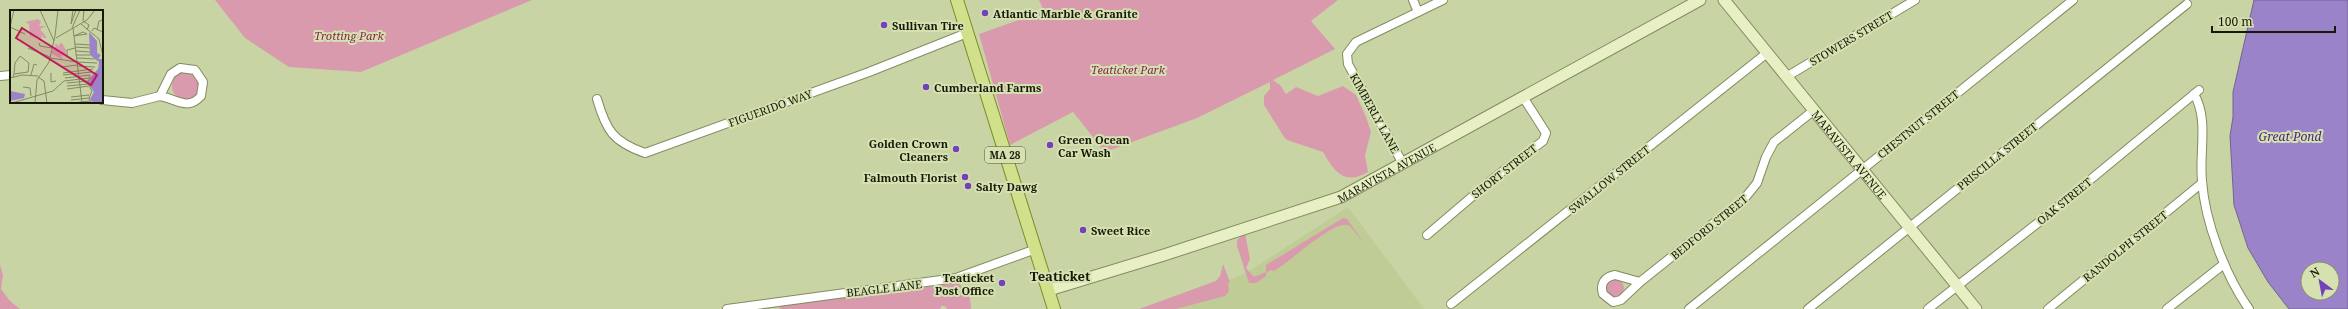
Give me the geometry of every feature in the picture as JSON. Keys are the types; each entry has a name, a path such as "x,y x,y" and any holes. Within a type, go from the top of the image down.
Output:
{"main road":[{"name":"MA 28","path":"957,0 1054,309"},
{"name":"MARAVISTA AVENUE","path":"1049,290 1164,255 1328,202 1354,191 1700,0"},
{"name":"MARAVISTA AVENUE","path":"1724,0 1976,309"}],"street":[{"path":"1413,0 1418,12"},
{"name":"KIMBERLY LANE","path":"1403,164 1358,85 1347,59 1350,49 1356,42 1443,0"},
{"name":"STOWERS STREET","path":"1786,77 1915,0"},
{"name":"CHESTNUT STREET","path":"1689,309 2073,0"},
{"name":"PRISCILLA STREET","path":"1808,309 2186,4"},
{"name":"FIGUERIDO WAY","path":"597,99 607,128 615,138 627,147 645,153 869,72 967,33"},
{"name":"SWALLOW STREET","path":"1451,304 1767,53"},
{"path":"103,100 132,103 160,96 179,103 189,104 201,96 204,82 195,70 180,68 171,74 160,96"},
{"path":"0,76 10,75"},
{"name":"OAK STREET","path":"1928,309 2039,222 2197,92 2202,113 2202,183"},
{"name":"SHORT STREET","path":"1427,235 1494,178 1543,141 1546,133 1523,97"},
{"name":"BEDFORD STREET","path":"1640,282 1619,275 1610,276 1602,285 1602,294 1608,300 1617,302 1625,297 1640,282 1744,199 1761,177 1766,157 1774,142 1813,111"},
{"path":"2202,183 2208,211 2224,264 2248,309"},
{"name":"RANDOLPH STREET","path":"2048,309 2202,183"},
{"name":"BEAGLE LANE","path":"728,309 956,278 1036,249"},
{"path":"2167,309 2224,264"}],"shaded area":[{"path":"1348,207 1424,309 1164,309 1248,272"}],"green space":[{"name":"Trotting Park","path":"215,0 532,0 361,72 289,67 245,38"},
{"name":"Teaticket Park","path":"1039,0 1338,0 1311,21 1335,49 1273,80 1280,85 1286,94 1296,87 1318,96 1343,86 1356,95 1371,132 1365,155 1368,172 1360,176 1346,177 1331,165 1323,152 1287,140 1264,105 1264,96 1270,89 1270,82 1197,118 1105,152 1073,112 1010,145 979,34 1044,11"},
{"path":"186,72 196,76 200,86 196,96 186,100 176,96 172,86 176,76"},
{"path":"1343,218 1347,219 1364,243 1349,225 1337,227 1319,237 1274,271 1271,270 1266,273 1266,276 1256,283 1249,283 1237,246 1237,240 1245,233 1250,259 1246,268 1254,277 1266,272 1266,265"},
{"path":"1223,264 1230,282 1228,283 1229,291 1225,296 1176,309 1139,309 1216,281 1220,276"},
{"path":"0,265 3,275 1,289 10,301 20,309 0,309"},
{"path":"1615,279 1621,282 1624,288 1621,294 1615,297 1609,294 1606,288 1609,282"},
{"path":"959,283 970,298 971,309 947,309 945,306 941,306 940,309 779,309 781,305"}],"water":[{"name":"Great Pond","path":"2254,0 2348,0 2348,309 2289,309 2268,282 2248,248 2234,205 2230,136 2233,117 2233,92"}],"place":[{"name":"Atlantic Marble & Granite","path":"985,13"},
{"name":"Sullivan Tire","path":"884,25"},
{"name":"Cumberland Farms","path":"926,87"},
{"name":"Green Ocean Car Wash","path":"1050,145"},
{"name":"Golden Crown Cleaners","path":"956,149"},
{"name":"Falmouth Florist","path":"965,177"},
{"name":"Salty Dawg","path":"968,186"},
{"name":"Sweet Rice","path":"1083,230"},
{"name":"Teaticket Post Office","path":"1002,283"}],"district":[{"name":"Teaticket","path":"1060,276"}]}
